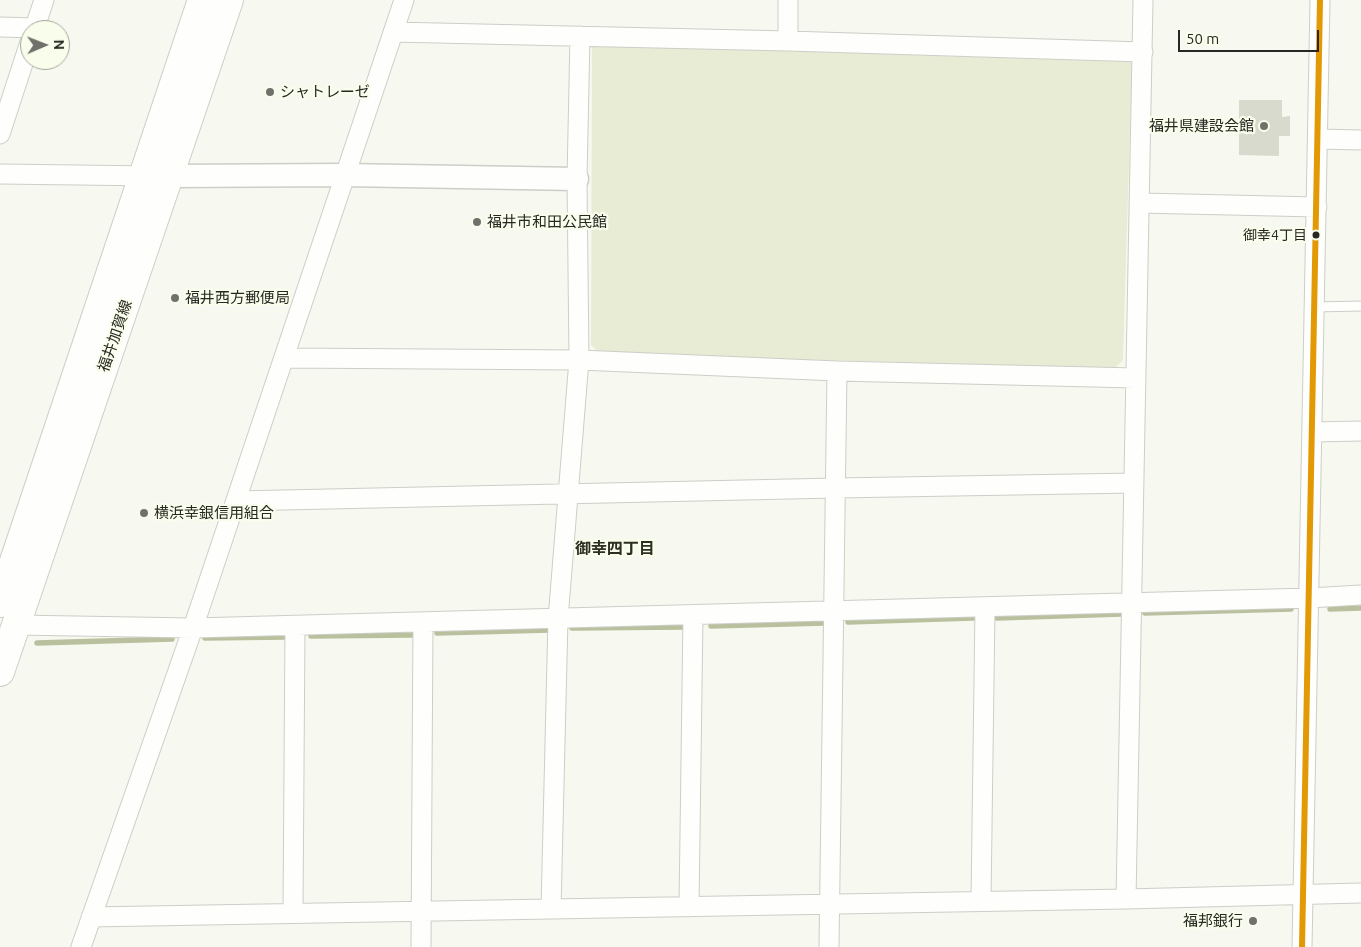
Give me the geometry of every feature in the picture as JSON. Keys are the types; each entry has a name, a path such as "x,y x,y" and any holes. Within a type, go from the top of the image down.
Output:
{"main road":[{"name":"福井加賀線","path":"0,603 202,0"},
{"name":"福井加賀線","path":"0,672 8,625 170,176 230,0"}],"street":[{"path":"37,20 44,0"},
{"path":"81,947 193,628 404,0"},
{"path":"788,0 788,41"},
{"path":"1126,900 1144,0"},
{"path":"1302,947 1320,0"},
{"path":"0,28 20,31"},
{"path":"393,32 788,41 1142,52"},
{"path":"551,909 558,619 579,360 577,179 580,36"},
{"path":"0,134 21,70"},
{"path":"1318,139 1361,140"},
{"path":"0,174 143,176 344,175 577,179"},
{"path":"1140,203 1317,207"},
{"path":"284,358 579,360 837,371 1136,378"},
{"path":"829,947 837,371"},
{"path":"1312,432 1361,431"},
{"path":"236,501 1134,483"},
{"path":"8,625 193,628 295,626 1310,598 1361,595"},
{"path":"981,901 985,607"},
{"path":"689,907 693,614"},
{"path":"421,947 423,622"},
{"path":"293,914 295,626"},
{"path":"92,917 1126,900 1361,893"}],"lane":[{"path":"1314,307 1361,306"}],"green space":[{"path":"592,45 1132,62 1123,360 1115,368 600,354 591,345"}],"building":[{"name":"福井県建設会館","path":"1239,100 1282,100 1282,117 1290,116 1290,136 1279,136 1279,156 1239,155"}],"waterway":[{"path":"1330,609 1361,608"},
{"path":"1145,613 1291,609"},
{"path":"997,618 1121,614"},
{"path":"848,622 973,618"},
{"path":"711,626 825,623"},
{"path":"572,628 686,627"},
{"path":"437,633 549,630"},
{"path":"311,636 414,635"},
{"path":"205,638 287,637"},
{"path":"37,643 172,639"}],"transit line":[{"path":"1302,947 1320,0"}],"place":[{"name":"シャトレーゼ","path":"270,92"},
{"name":"福井県建設会館","path":"1264,126"},
{"name":"福井市和田公民館","path":"477,222"},
{"name":"御幸4丁目","path":"1316,235"},
{"name":"福井西方郵便局","path":"175,298"},
{"name":"横浜幸銀信用組合","path":"144,513"},
{"name":"福邦銀行","path":"1253,921"}],"district":[{"name":"御幸四丁目","path":"615,549"}]}
